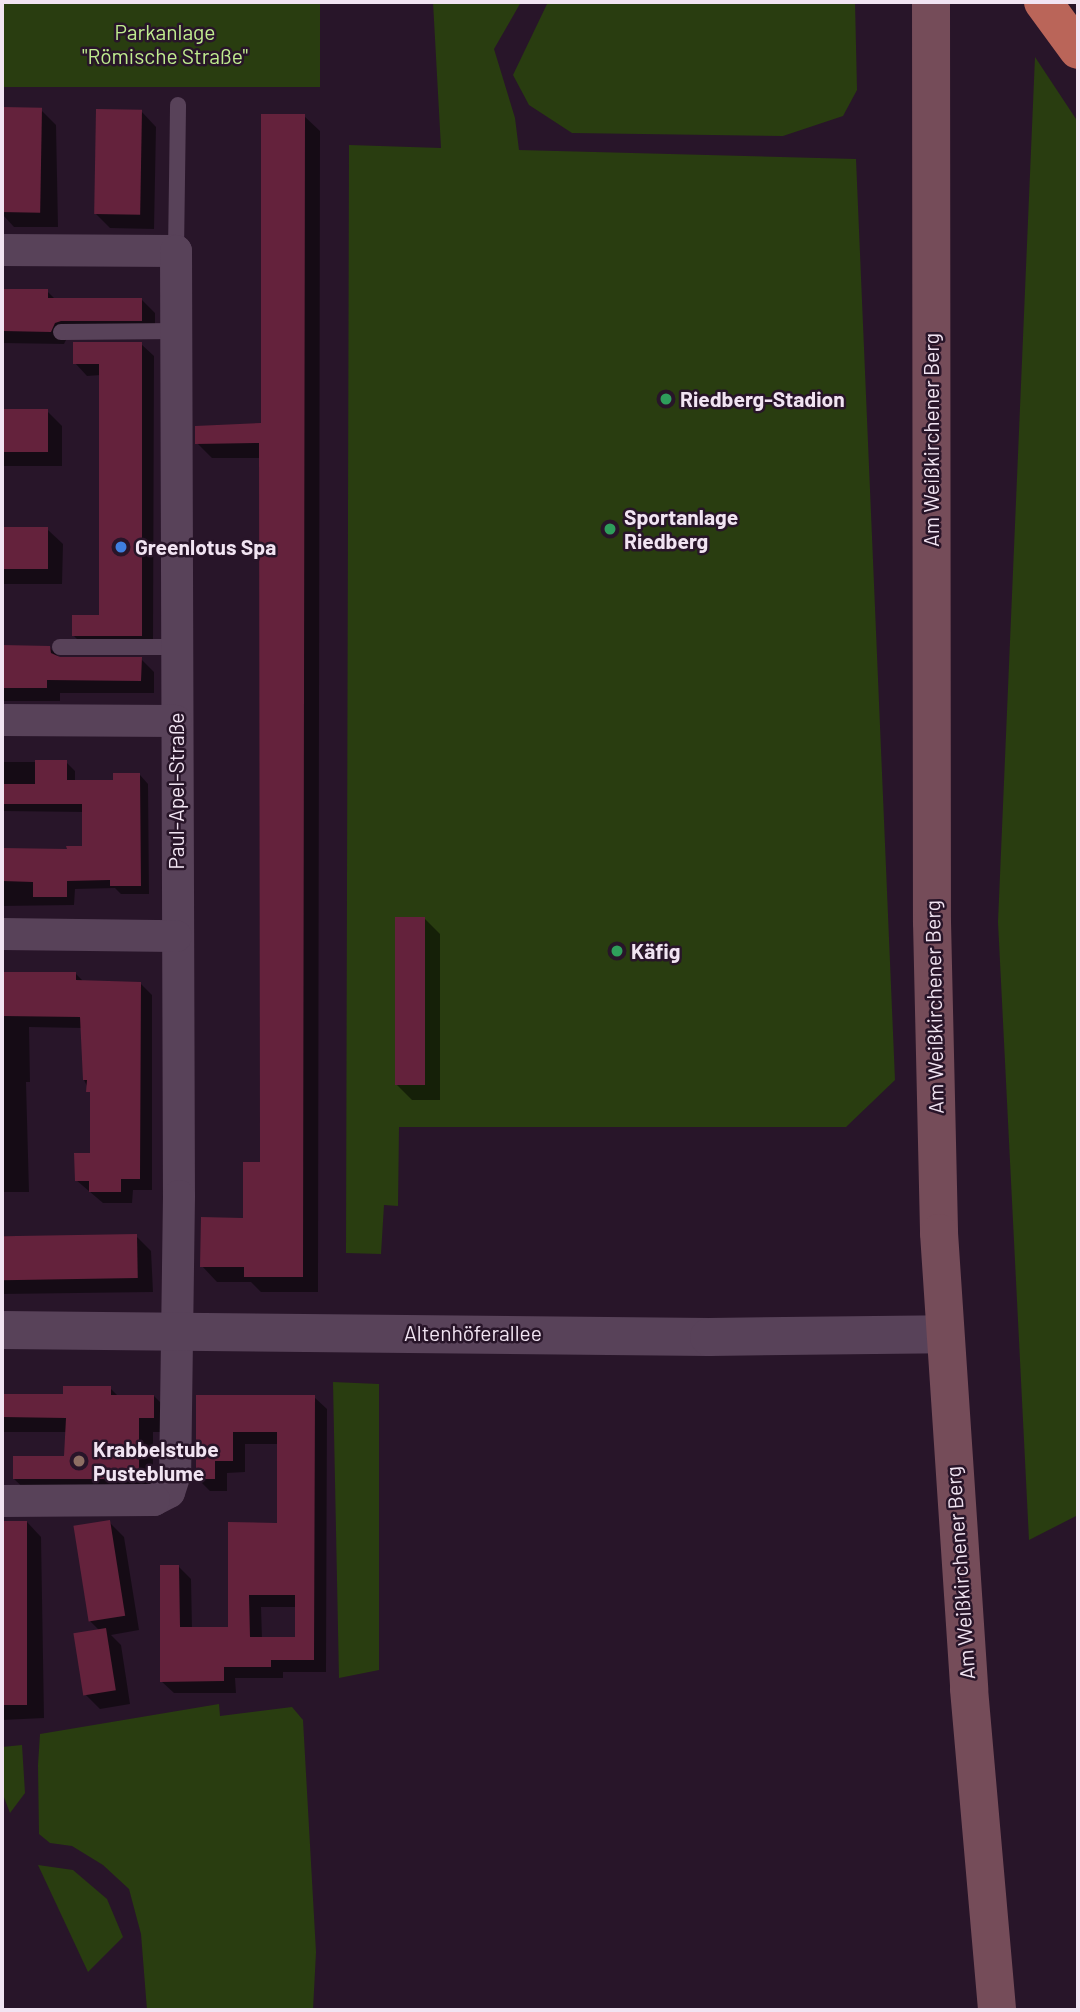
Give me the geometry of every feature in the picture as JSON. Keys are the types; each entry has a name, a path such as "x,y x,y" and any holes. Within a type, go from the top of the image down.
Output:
{"highway":[{"path":"1044,2 1078,50"}],"main road":[{"name":"Am Weißkirchener Berg","path":"930,2 932,922 943,1334 968,1689 997,2010"}],"street":[{"path":"2,250 176,251"},
{"name":"Paul-Apel-Straße","path":"2,1501 154,1500 169,1492 175,1475 179,1196 176,936 176,251"},
{"path":"2,720 176,722"},
{"path":"2,934 176,936"},
{"name":"Altenhöferallee","path":"2,1330 709,1337 943,1334"}],"lane":[{"path":"176,251 178,105"},
{"path":"61,332 178,331"},
{"path":"60,647 177,647"}],"green space":[{"name":"Parkanlage \"Römische Straße\"","path":"2,2 320,2 320,87 2,87"},
{"name":"Sportanlage Riedberg","path":"433,2 521,2 494,49 515,118 519,150 856,159 895,1080 846,1127 399,1127 398,1206 384,1205 381,1254 346,1253 349,145 441,148"},
{"path":"548,2 855,2 857,90 843,116 783,136 572,133 529,105 513,75"},
{"path":"1035,57 1078,122 1078,1515 1029,1540 998,922"},
{"path":"333,1382 379,1384 379,1670 339,1678"},
{"path":"219,1704 220,1716 292,1707 303,1720 316,1952 313,2010 147,2010 141,1934 129,1889 103,1865 72,1846 50,1843 39,1834 40,1734"},
{"path":"22,1745 25,1793 10,1813 2,1792 2,1747"},
{"path":"38,1865 73,1870 107,1899 123,1937 88,1972"}],"building":[{"path":"2,107 42,108 40,213 2,212"},
{"path":"96,109 142,110 140,215 94,214"},
{"path":"261,114 305,114 303,1277 244,1277 244,1267 200,1267 201,1217 243,1218 243,1162 260,1162 259,443 195,444 195,426 261,423"},
{"path":"2,289 48,289 48,298 142,298 142,321 61,321 55,323 51,332 2,331"},
{"path":"73,342 142,342 142,636 72,636 72,615 99,615 99,364 73,364"},
{"path":"2,409 48,409 48,452 2,452"},
{"path":"2,527 48,527 48,569 2,569"},
{"path":"2,645 50,646 51,653 60,657 142,657 141,681 47,680 47,688 2,688"},
{"path":"35,760 67,760 67,780 113,780 113,773 140,773 141,886 110,886 110,880 67,881 67,897 33,897 33,882 2,881 2,848 67,849 66,846 82,846 82,804 2,804 2,784 35,784"},
{"path":"395,917 425,917 425,1085 395,1085"},
{"path":"2,972 76,972 76,980 141,982 140,1179 121,1179 121,1192 89,1192 89,1181 75,1181 74,1153 90,1153 90,1092 86,1092 87,1080 83,1080 80,1017 2,1016"},
{"path":"137,1234 138,1278 3,1280 2,1236"},
{"path":"63,1386 111,1386 111,1395 154,1395 154,1418 139,1418 139,1479 13,1479 13,1456 64,1456 66,1418 2,1417 2,1394 63,1394"},
{"path":"196,1395 315,1395 314,1660 271,1660 271,1667 224,1667 224,1681 160,1682 160,1565 179,1565 180,1627 228,1627 228,1522 277,1523 277,1432 233,1432 233,1461 215,1461 215,1479 196,1479","holes":["249,1595 295,1595 295,1637 250,1637"]},
{"path":"110,1520 125,1616 89,1622 73,1526"},
{"path":"2,1521 27,1521 27,1705 2,1705"},
{"path":"106,1628 116,1690 83,1695 73,1633"}],"place":[{"name":"Riedberg-Stadion","path":"666,399"},
{"name":"Sportanlage Riedberg","path":"610,529"},
{"name":"Greenlotus Spa","path":"121,547"},
{"name":"Käfig","path":"617,951"},
{"name":"Krabbelstube Pusteblume","path":"79,1461"}]}
